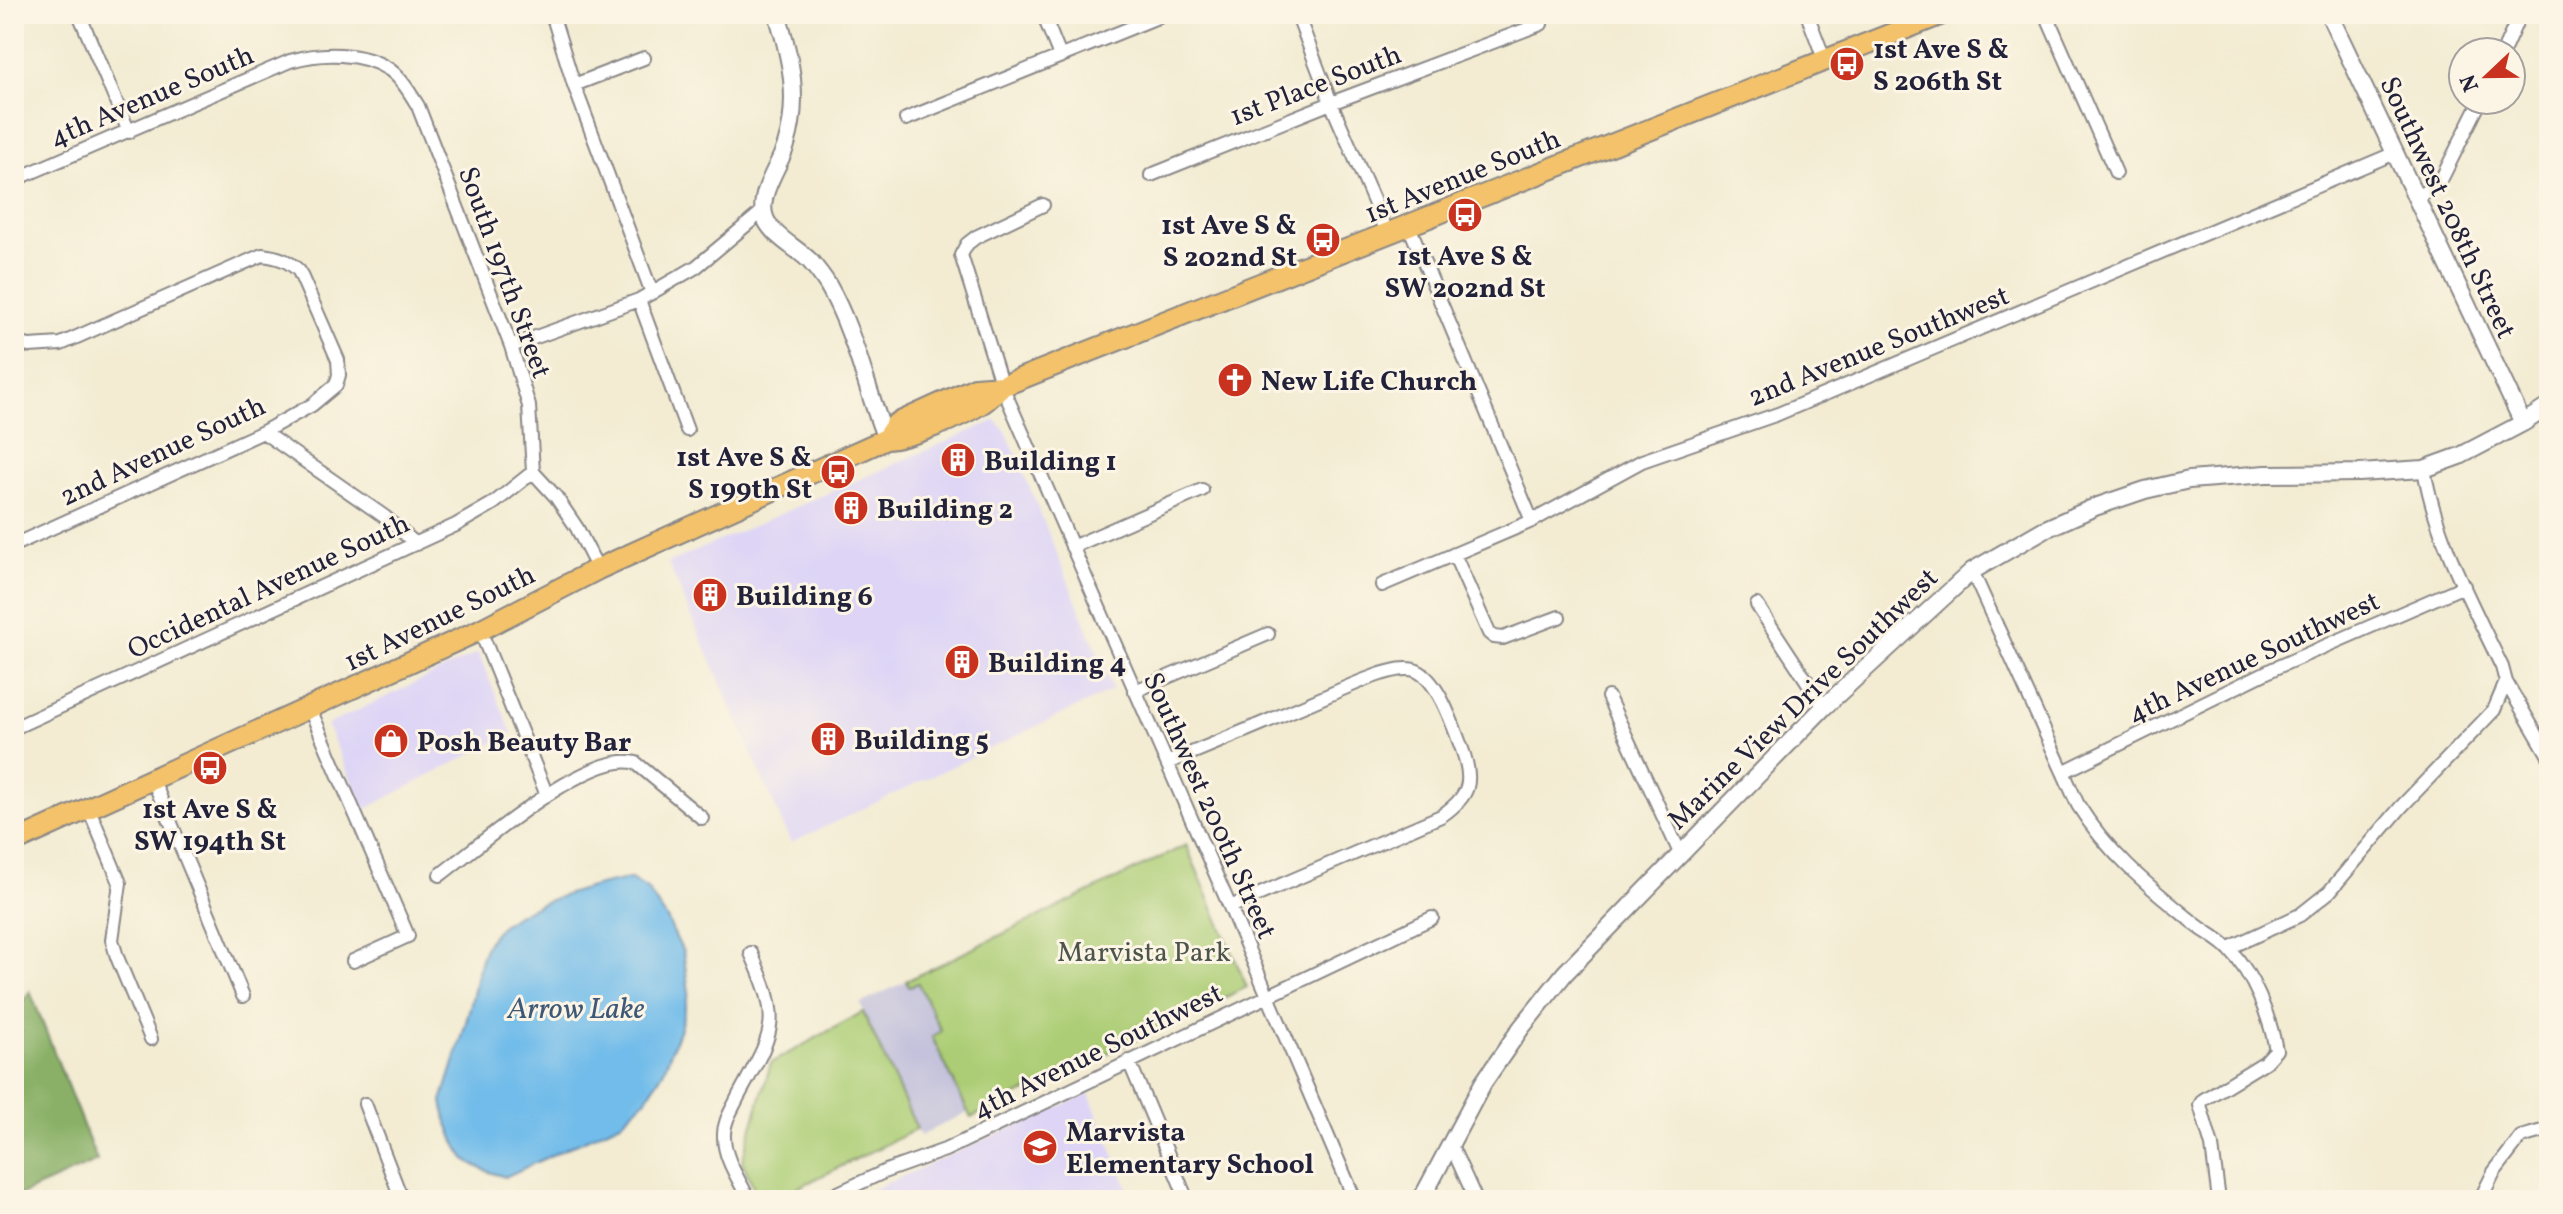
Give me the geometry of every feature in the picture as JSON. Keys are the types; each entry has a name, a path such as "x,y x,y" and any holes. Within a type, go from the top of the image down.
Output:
{"main road":[{"name":"1st Avenue South","path":"14,842 310,709 480,630 598,569 886,439 896,424 975,388 1002,386 1942,14"}],"street":[{"path":"79,14 129,132"},
{"path":"552,14 574,85 652,293"},
{"path":"777,14 793,74 793,106 787,142 766,194 763,211 772,229 811,263 828,285 886,439"},
{"path":"1043,14 1060,56"},
{"path":"906,119 1165,14"},
{"path":"1297,14 1331,103 1388,234"},
{"path":"1807,14 1825,61"},
{"path":"2046,14 2116,173"},
{"name":"Southwest 208th Street","path":"2329,14 2523,423"},
{"path":"2510,36 2520,14"},
{"name":"1st Place South","path":"1151,175 1541,24"},
{"name":"4th Avenue South","path":"14,180 290,61 314,54 355,58"},
{"name":"South 197th Street","path":"355,58 379,64 391,71 406,86 418,106 511,346 529,406 533,472"},
{"path":"574,85 644,58"},
{"path":"2417,198 2441,180 2474,116"},
{"name":"2nd Avenue Southwest","path":"1382,585 1532,521 1642,461 1778,414 2395,153"},
{"name":"Southwest 200th Street","path":"1043,205 976,237 967,244 961,255 1002,386 1355,1200"},
{"path":"511,346 639,300 696,267 763,211"},
{"path":"1409,226 1532,521"},
{"name":"2nd Avenue South","path":"14,342 44,347 79,339 262,255 290,262 299,271 338,360 339,375 336,385 312,405 263,432 14,545"},
{"path":"639,300 687,430"},
{"name":"Marine View Drive Southwest","path":"1421,1200 1483,1083 1521,1028 1565,973 1824,707 1972,571 2043,530 2095,507 2145,490 2189,480 2266,474 2424,469 2460,456 2549,406"},
{"path":"263,432 385,517 416,544"},
{"path":"2424,469 2441,536 2502,667 2506,682 2549,756"},
{"path":"533,472 556,497 577,528 598,569"},
{"name":"Occidental Avenue South","path":"14,728 416,544 494,503 533,472"},
{"path":"1072,547 1202,490"},
{"path":"1454,554 1489,633 1494,637 1503,638 1559,617"},
{"path":"1972,571 2078,805 2096,833 2118,859 2229,948 2242,966 2273,1032 2276,1050 2265,1062 2203,1100 2200,1105 2212,1146 2219,1200"},
{"name":"4th Avenue Southwest","path":"2063,772 2275,668 2464,586"},
{"path":"1757,605 1824,707"},
{"path":"480,630 546,793"},
{"path":"1135,691 1268,634"},
{"path":"1167,763 1384,673 1416,670 1438,694 1468,766 1466,793 1457,804 1441,816 1230,907"},
{"path":"2229,948 2300,915 2329,892 2401,807 2494,710 2506,682"},
{"path":"1608,697 1680,853"},
{"path":"310,709 408,936 353,961"},
{"path":"440,875 546,793 613,763 627,760 636,763 702,818"},
{"path":"153,780 243,996"},
{"path":"89,809 120,883 112,940 151,1039"},
{"name":"4th Avenue Southwest","path":"823,1200 886,1171 945,1150 1432,918"},
{"path":"749,1200 723,1139 726,1121 764,1048 770,1030 768,991 751,953"},
{"path":"1129,1061 1187,1200"},
{"path":"365,1104 402,1200"},
{"path":"2480,1200 2494,1172 2521,1137 2549,1129"},
{"path":"1450,1143 1476,1200"}],"shaded area":[{"path":"996,420 1008,435 1113,690 791,843 668,563"},
{"path":"478,653 512,733 364,810 327,725"},
{"path":"906,981 909,987 917,983 941,1032 932,1037 968,1112 920,1136 860,1004"},
{"name":"Marvista Elementary School","path":"1088,1094 1133,1200 849,1200"}],"green space":[{"name":"Marvista Park","path":"1186,845 1247,987 971,1118 932,1037 941,1031 918,983 909,987 906,981"},
{"path":"30,991 97,1161 14,1198 14,1080 17,1064 13,1020"},
{"path":"863,1012 917,1129 773,1200 759,1200 742,1161 771,1063"}],"water":[{"name":"Arrow Lake","path":"631,879 647,889 667,919 683,952 689,992 680,1028 663,1072 646,1099 621,1123 505,1177 468,1161 448,1124 442,1101 486,945 501,926 535,907 577,891"}],"place":[{"name":"1st Ave S & S 206th St","path":"1847,64"},
{"name":"1st Ave S & SW 202nd St","path":"1465,215"},
{"name":"1st Ave S & S 202nd St","path":"1323,240"},
{"name":"New Life Church","path":"1235,380"},
{"name":"Building 1","path":"958,460"},
{"name":"1st Ave S & S 199th St","path":"838,472"},
{"name":"Building 2","path":"851,508"},
{"name":"Building 6","path":"710,595"},
{"name":"Building 4","path":"962,662"},
{"name":"Building 5","path":"828,739"},
{"name":"Posh Beauty Bar","path":"391,741"},
{"name":"1st Ave S & SW 194th St","path":"210,768"},
{"name":"Marvista Elementary School","path":"1040,1147"}]}
